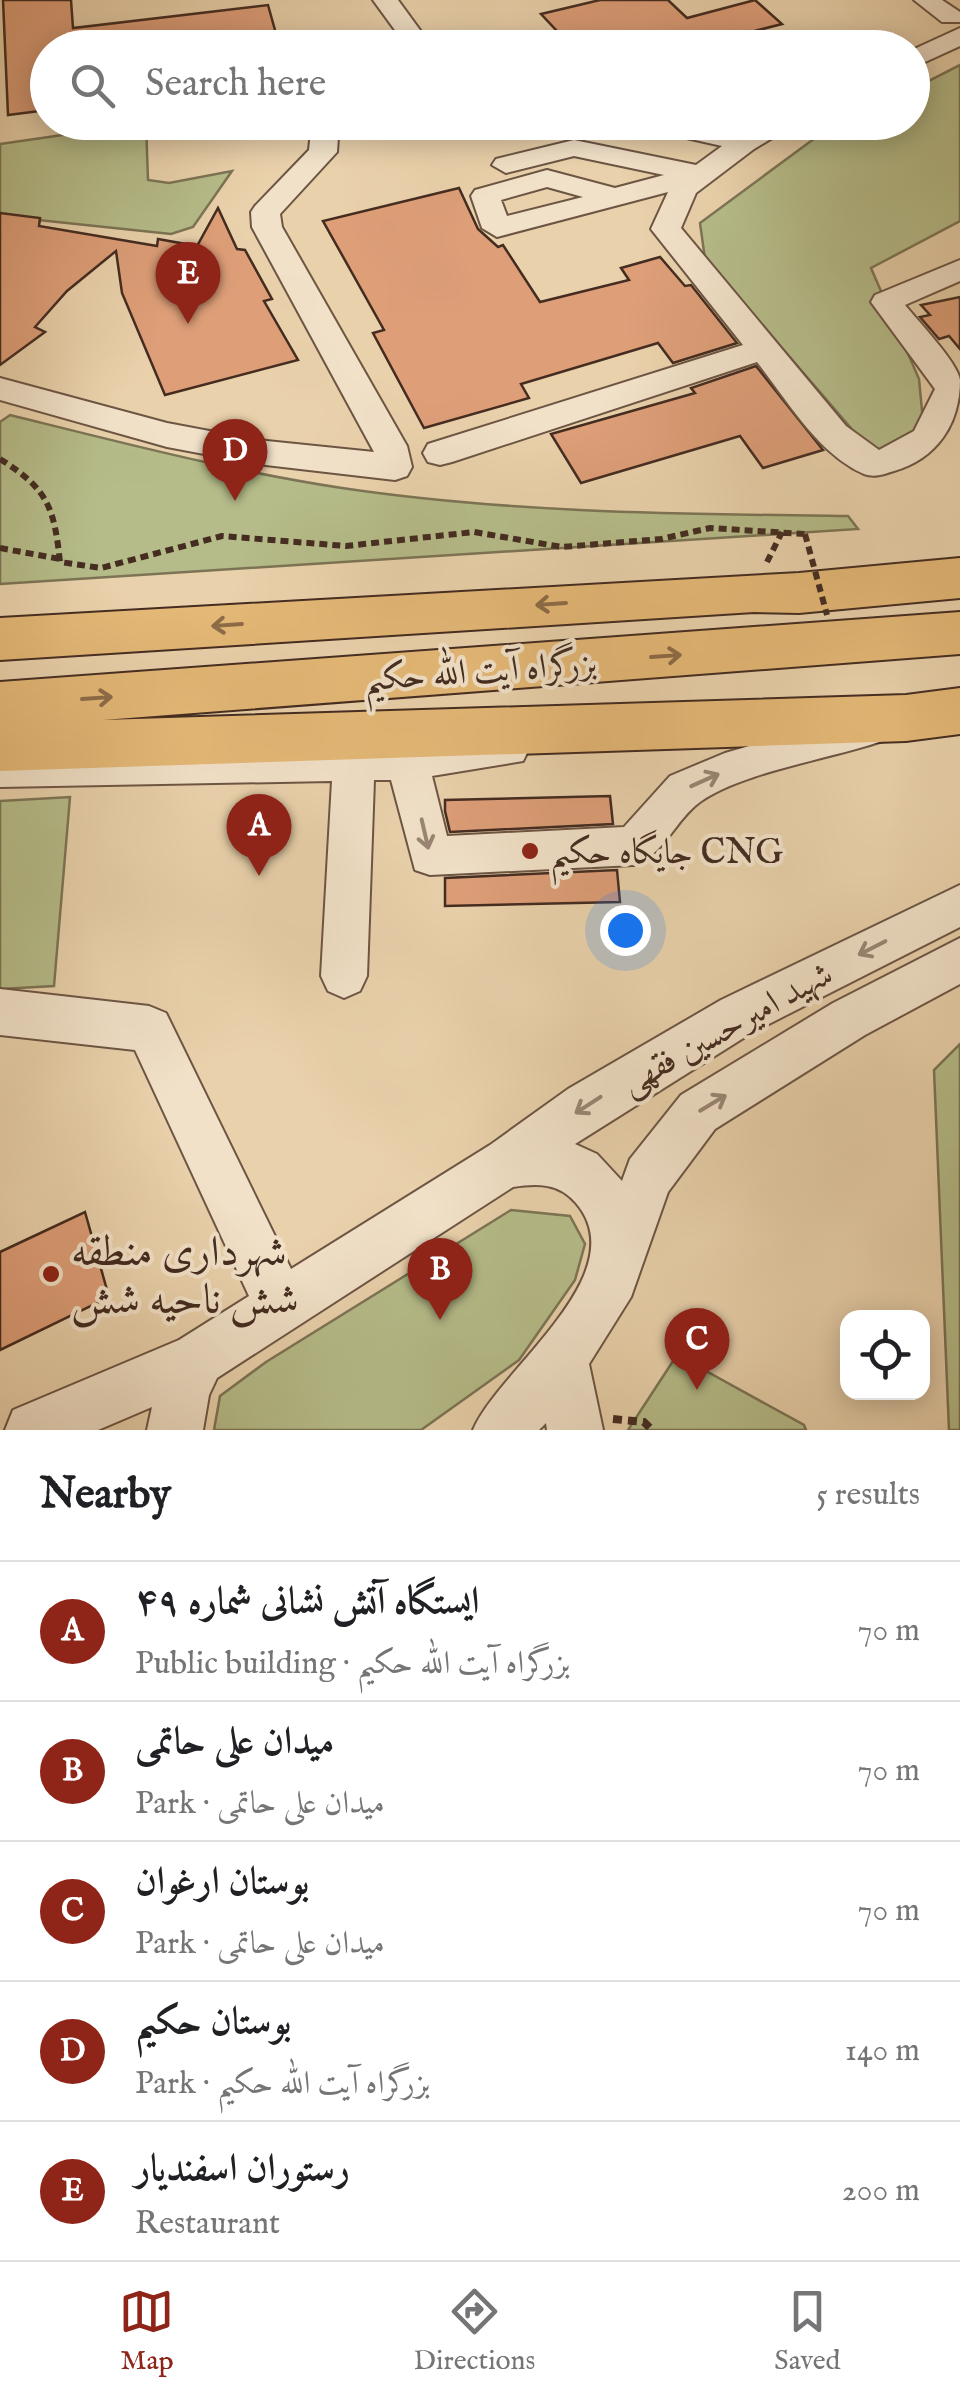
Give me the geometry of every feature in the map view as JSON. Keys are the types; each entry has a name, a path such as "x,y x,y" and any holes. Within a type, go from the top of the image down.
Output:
{"highway":[{"path":"754,592 960,547"},
{"name":"بزرگراه آیت الله حکیم","path":"0,639 754,592 799,594 960,578"},
{"name":"بزرگراه آیت الله حکیم","path":"0,705 960,633"},
{"path":"906,718 960,711"},
{"path":"0,747 960,719"}],"street":[{"path":"385,0 408,30"},
{"path":"926,0 958,21 930,45"},
{"path":"12,393 200,441 395,467 390,446 268,227 266,212 323,152 324,140"},
{"path":"731,140 744,143"},
{"path":"750,140 683,188 666,228 834,434 874,464 907,457 931,438 956,387 886,302 960,270"},
{"path":"574,148 702,174 497,228 485,196 491,168 574,148"},
{"path":"440,454 764,349"},
{"path":"12,393 61,380"},
{"path":"408,762 430,856 634,846 685,789 725,771 906,718"},
{"path":"0,769 408,762 678,726"},
{"path":"344,976 354,763"},
{"name":"شهید امیرحسین فقهی","path":"33,1430 198,1359 503,1165 585,1106 737,1016 960,905"},
{"name":"شهید امیرحسین فقهی","path":"501,1430 544,1388 614,1274 648,1177 698,1112 850,1020 960,960"},
{"path":"0,1012 149,1029 282,1306"},
{"path":"503,1165 528,1158 554,1160 579,1171 600,1190 613,1216 618,1245 614,1274"},
{"path":"174,1430 182,1390 198,1359"},
{"path":"560,1361 575,1430"}],"path":[{"path":"0,459 35,479 56,514 60,559"},
{"path":"0,548 100,568 222,536 346,546 474,532 562,547 662,539 710,528 804,534 827,615"}],"green space":[{"path":"960,65 960,221 871,268 919,379 923,421 894,451 869,449 705,259 700,223 812,140 930,140 930,80"},
{"path":"30,140 147,140 148,180 169,183 232,171 193,227 171,234 0,216 0,144"},
{"path":"10,415 216,465 342,488 531,507 848,516 858,529 0,584 0,422"},
{"path":"70,797 54,986 0,989 0,801"},
{"path":"960,1044 960,1430 949,1430 934,1070"},
{"path":"511,1210 570,1216 585,1244 575,1280 519,1360 421,1430 214,1430 220,1396 266,1362"},
{"path":"677,1355 804,1425 806,1430 628,1430"}],"building":[{"path":"3,0 71,0 73,28 268,5 275,30 30,30 30,112 8,115"},
{"path":"600,0 668,0 687,18 755,0 782,24 758,30 556,30 541,14"},
{"path":"459,188 478,229 498,247 503,245 540,302 629,280 621,268 660,257 685,286 691,285 737,343 673,363 658,343 521,384 529,398 424,428 373,333 384,330 323,221"},
{"path":"218,208 237,249 245,250 272,299 264,301 298,360 165,395 122,293 116,251 67,291 35,327 45,332 0,365 0,213 40,218 39,226 157,246 158,239 197,246"},
{"path":"960,297 960,349 949,336 939,339 920,317 930,315 921,305"},
{"path":"756,366 823,450 763,468 740,436 581,483 551,434 695,393 691,388"},
{"path":"610,796 613,824 450,832 445,811 445,800"},
{"path":"617,870 620,902 445,906 445,878"},
{"name":"شهرداری منطقه شش ناحیه شش","path":"85,1212 109,1297 0,1350 0,1252"}],"place":[{"name":"رستوران اسفندیار","path":"188,324"},
{"name":"بوستان حکیم","path":"235,501"},
{"name":"جایگاه حکیم CNG","path":"530,851"},
{"name":"ایستگاه آتش نشانی شماره ۴۹","path":"259,876"},
{"name":"شهرداری منطقه شش ناحیه شش","path":"51,1274"},
{"name":"میدان علی حاتمی","path":"440,1320"},
{"name":"بوستان ارغوان","path":"697,1390"}]}
